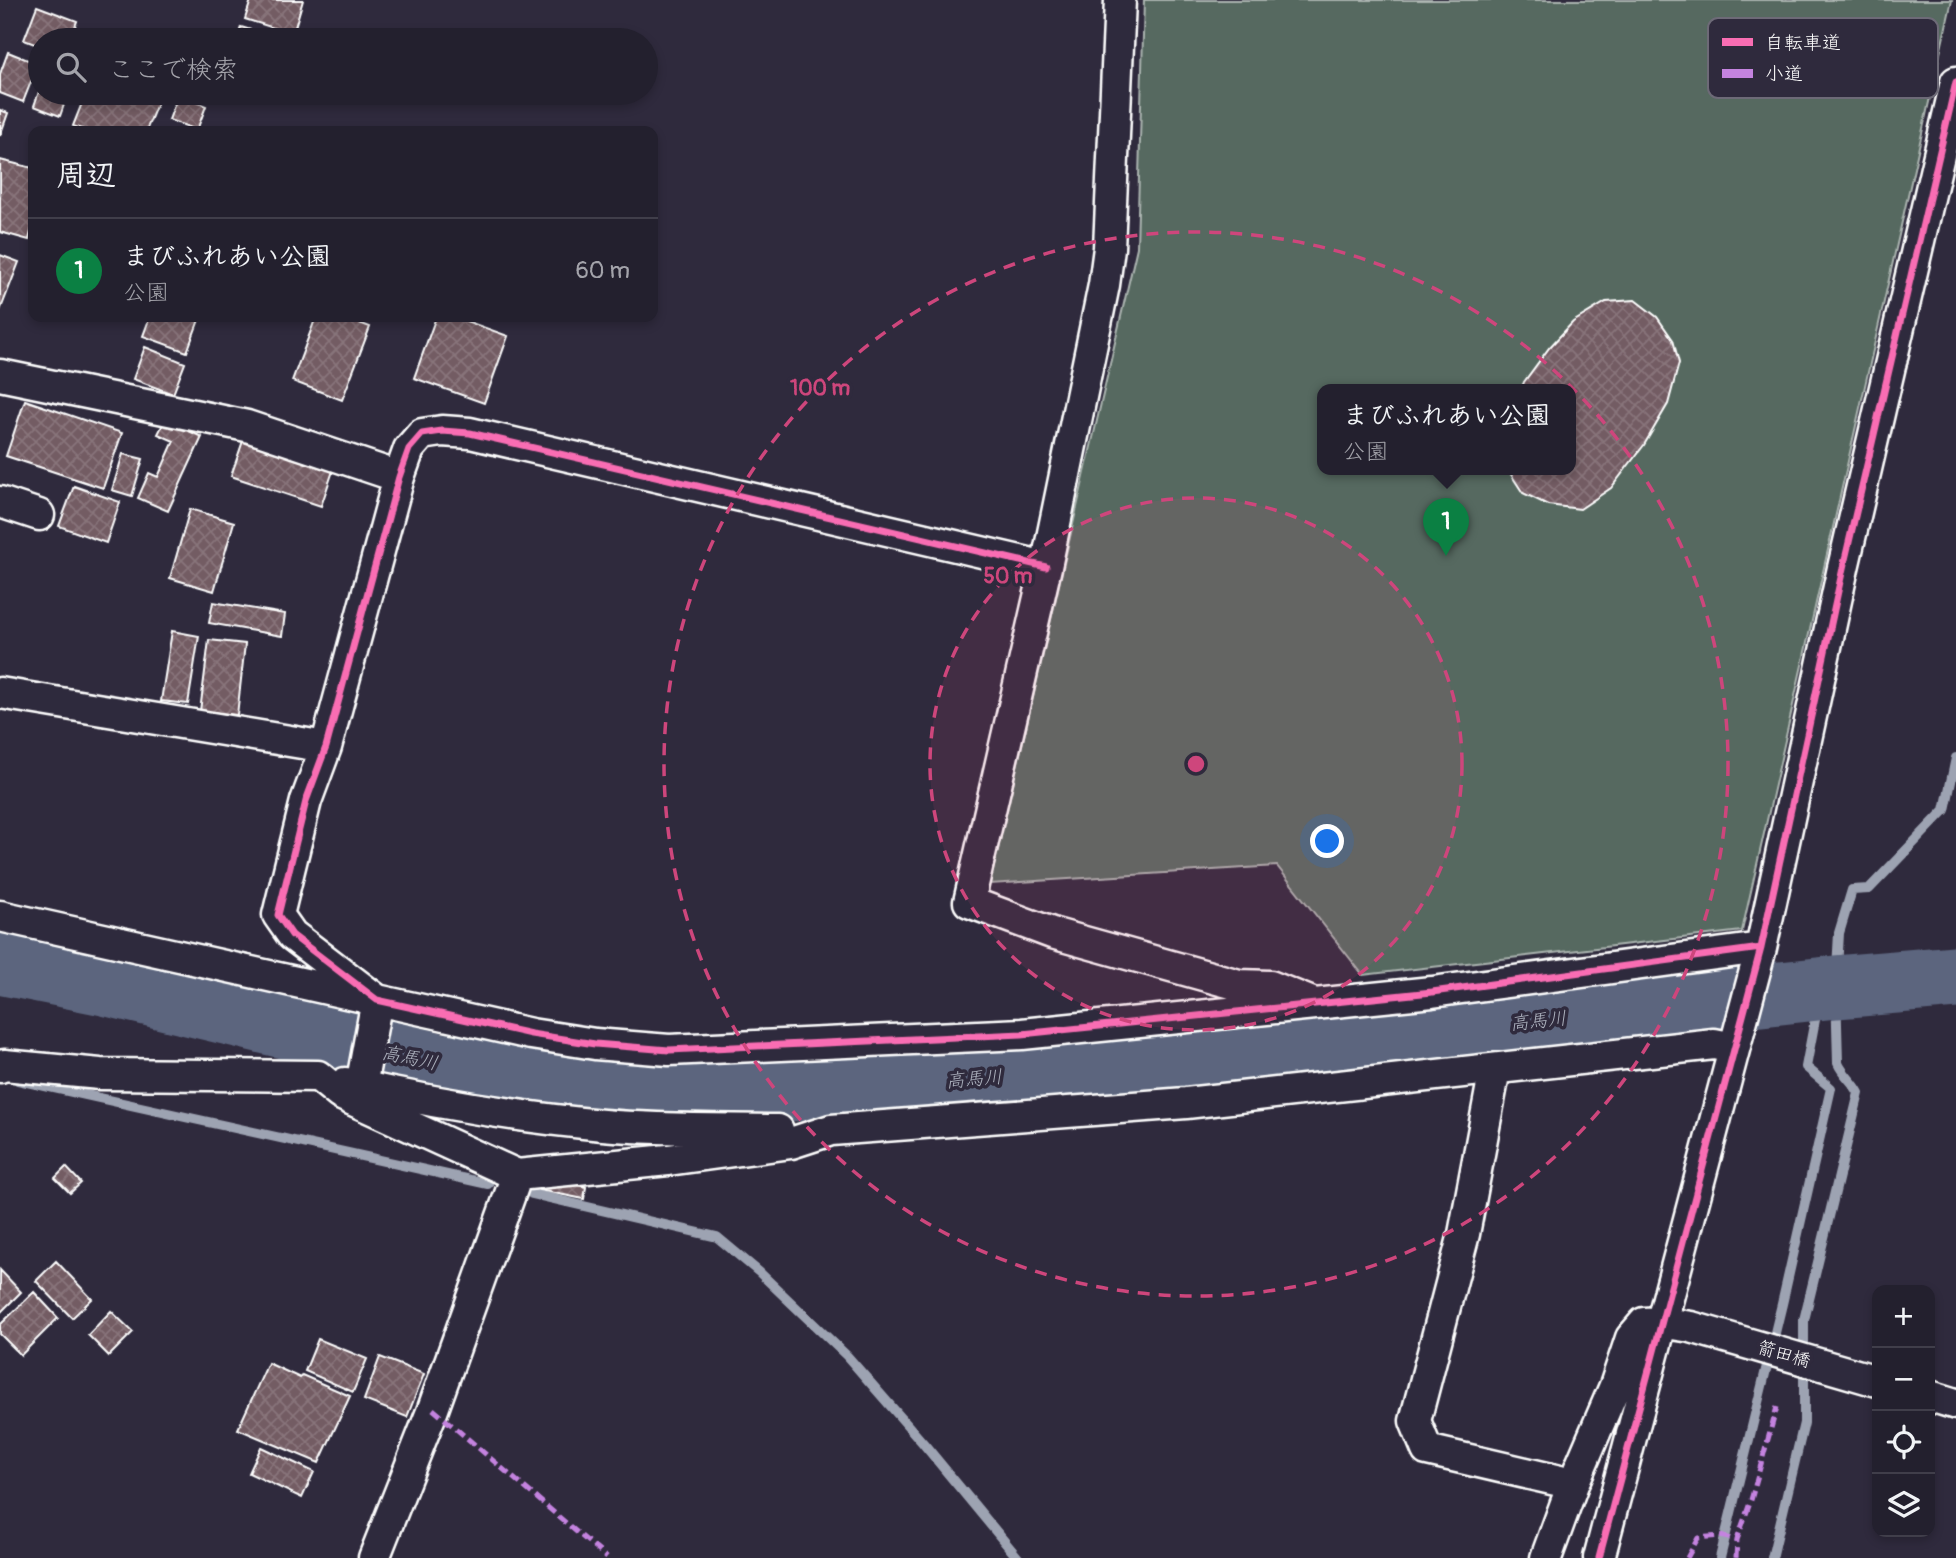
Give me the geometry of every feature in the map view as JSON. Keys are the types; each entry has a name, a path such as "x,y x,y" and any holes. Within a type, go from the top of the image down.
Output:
{"street":[{"path":"1120,0 1109,248 1104,285 1046,567 969,902 1052,933 1239,985 1270,986 1315,1005"},
{"path":"1599,1558 1758,961 1843,568 1956,82"},
{"path":"0,375 247,426 399,477"},
{"path":"376,1009 292,935 278,915 306,802 326,747 399,477 410,449 422,434 442,431 470,433 1046,567"},
{"path":"0,502 38,515"},
{"path":"0,693 326,747"},
{"path":"0,916 376,1009 595,1044 669,1050 1022,1034 1758,961"},
{"path":"363,1078 376,1009"},
{"path":"0,1067 4,1065 100,1074 363,1078 412,1098 604,1125 831,1130 1186,1103 1736,1041"},
{"path":"1495,1069 1464,1234 1415,1421 1427,1450 1573,1483"},
{"path":"318,1076 340,1094 517,1175 668,1160 791,1143 831,1130"},
{"path":"374,1558 433,1409 517,1175"},
{"path":"1546,1558 1573,1483 1615,1386 1631,1338 1644,1324 1660,1322"},
{"name":"箭田橋","path":"1660,1322 1691,1327 1872,1380"},
{"path":"1935,1398 1956,1404"}],"green space":[{"path":"1144,0 1952,0 1938,62 1938,18 1708,18 1708,98 1930,98 1742,931 1363,975 1277,866 990,884 1137,247"}],"building":[{"path":"251,0 303,0 295,28 274,28 245,19"},
{"path":"37,6 77,21 74,28 29,28"},
{"path":"8,52 28,60 28,89 23,102 0,93 0,74"},
{"path":"34,105 64,105 60,116"},
{"path":"81,105 156,105 148,126 73,126"},
{"path":"174,105 206,106 198,126 186,126 169,120"},
{"path":"0,110 8,113 0,136"},
{"path":"0,160 28,167 28,240 0,232"},
{"path":"0,255 19,262 0,311"},
{"path":"1635,300 1657,317 1673,340 1679,363 1668,404 1644,445 1611,488 1580,509 1548,505 1523,493 1511,475 1576,475 1576,384 1523,384 1549,348 1573,322 1606,302"},
{"path":"148,322 198,322 187,352 143,336"},
{"path":"314,322 357,322 370,327 342,400 292,381"},
{"path":"434,322 469,322 508,336 484,403 414,378"},
{"path":"145,347 185,363 173,394 133,379"},
{"path":"25,400 122,433 103,488 6,456"},
{"path":"165,420 202,437 168,511 138,498 149,473 158,477 174,441 158,434"},
{"path":"245,435 335,465 321,506 231,476"},
{"path":"123,454 143,459 132,496 112,490"},
{"path":"74,486 120,502 106,543 59,526"},
{"path":"190,509 234,522 214,591 170,578"},
{"path":"213,602 285,614 282,636 209,623"},
{"path":"172,631 199,636 188,704 161,701"},
{"path":"209,640 245,644 237,715 200,711"},
{"path":"66,1167 81,1183 70,1193 55,1178"},
{"path":"542,1178 586,1187 584,1199 539,1190"},
{"path":"56,1261 92,1299 72,1318 36,1281"},
{"path":"0,1270 21,1292 0,1313"},
{"path":"34,1292 58,1318 21,1355 0,1334 0,1325"},
{"path":"111,1311 133,1332 109,1356 88,1335"},
{"path":"318,1339 367,1359 353,1392 305,1371"},
{"path":"380,1357 424,1374 407,1417 364,1400"},
{"path":"268,1363 350,1396 319,1463 238,1429"},
{"path":"261,1447 314,1472 302,1498 249,1473"}],"waterway":[{"path":"1772,1558 1804,1423 1804,1320 1859,1093 1838,1063 1836,987 1839,933 1852,890 1869,889 1945,810 1956,758"},
{"name":"高馬川","path":"0,963 105,984 438,1064 578,1084 717,1094 971,1080 1836,987 1956,977"},
{"path":"1720,1558 1831,1088 1806,1067 1821,988"},
{"path":"18,1080 488,1184"},
{"path":"532,1194 717,1237 759,1272 847,1356 1018,1558"}],"marked path":[{"path":"1736,1558 1737,1540 1777,1407"},
{"path":"433,1409 607,1558"},
{"path":"1687,1558 1698,1538 1720,1536 1737,1540"}],"cycle path":[{"path":"1599,1558 1761,948 1843,568 1956,82"},
{"path":"1046,567 470,433 442,431 422,434 409,449 399,477 326,747 306,801 278,915 292,935 377,1000 531,1034 595,1044 669,1050 1022,1034 1432,992 1761,948"}],"place":[{"name":"まびふれあい公園","path":"1446,556"}]}
